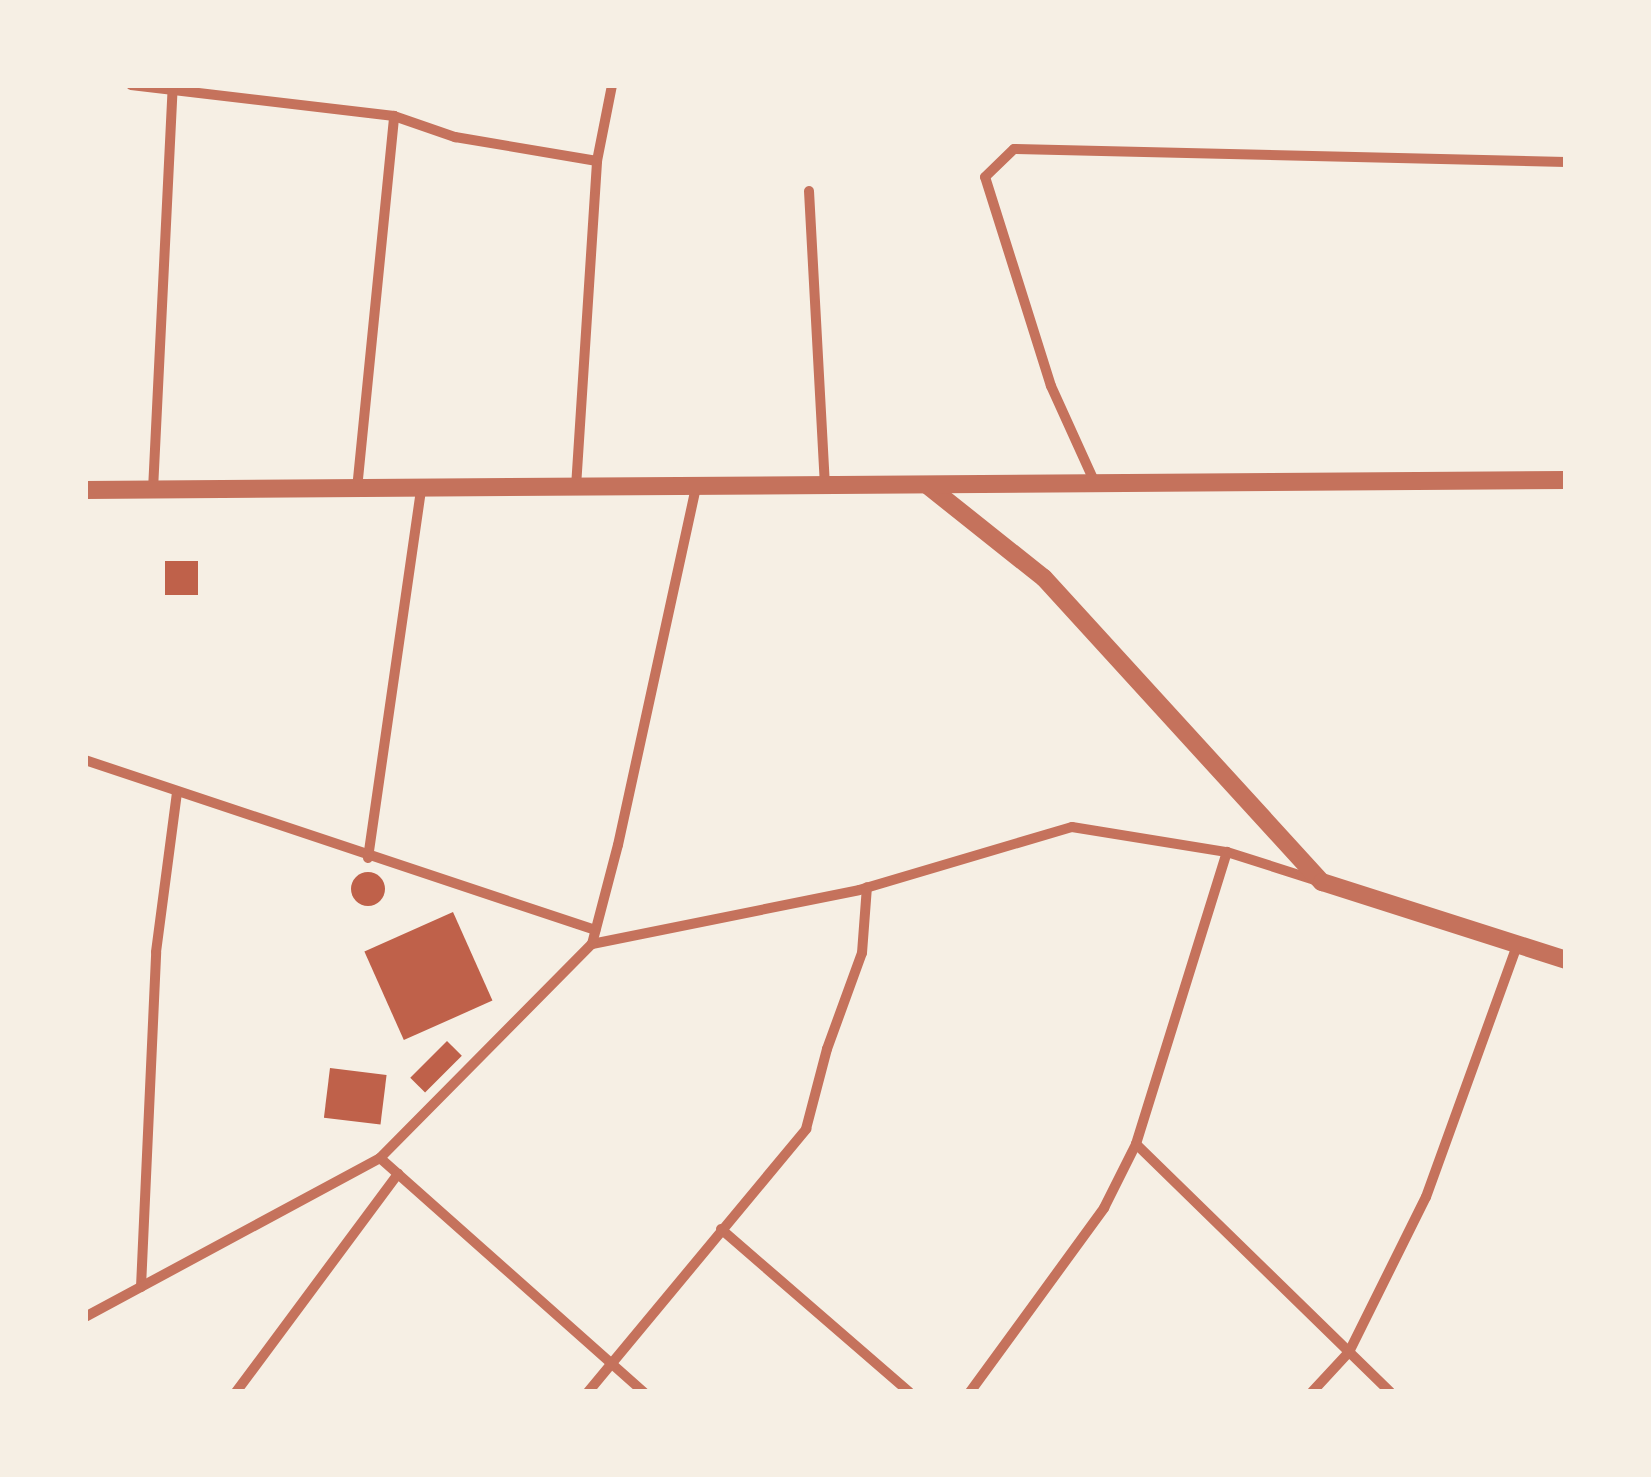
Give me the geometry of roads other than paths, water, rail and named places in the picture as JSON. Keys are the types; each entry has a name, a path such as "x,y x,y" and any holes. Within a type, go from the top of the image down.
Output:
{"street":[{"path":"131,85 394,116 454,136 597,161"},
{"path":"576,487 597,161 612,85"},
{"path":"153,490 172,88"},
{"path":"358,489 394,116"},
{"path":"1095,483 1050,386 985,177 1014,149 1566,162"},
{"path":"809,191 825,485"},
{"path":"85,490 1566,480"},
{"path":"928,484 1044,578 1322,882"},
{"path":"85,1317 380,1158 592,944 618,845 696,486"},
{"path":"368,858 421,488"},
{"path":"85,760 368,858 596,930"},
{"path":"140,1287 156,952 178,792"},
{"path":"592,944 866,887 1072,827 1227,852 1566,960"},
{"path":"970,1392 1104,1208 1136,1144 1227,852"},
{"path":"588,1392 806,1129 827,1049 862,954 866,887"},
{"path":"1312,1392 1348,1352 1426,1198 1517,945"},
{"path":"1136,1144 1390,1392"},
{"path":"380,1158 644,1392"},
{"path":"236,1392 398,1174"},
{"path":"721,1229 908,1392"}]}
